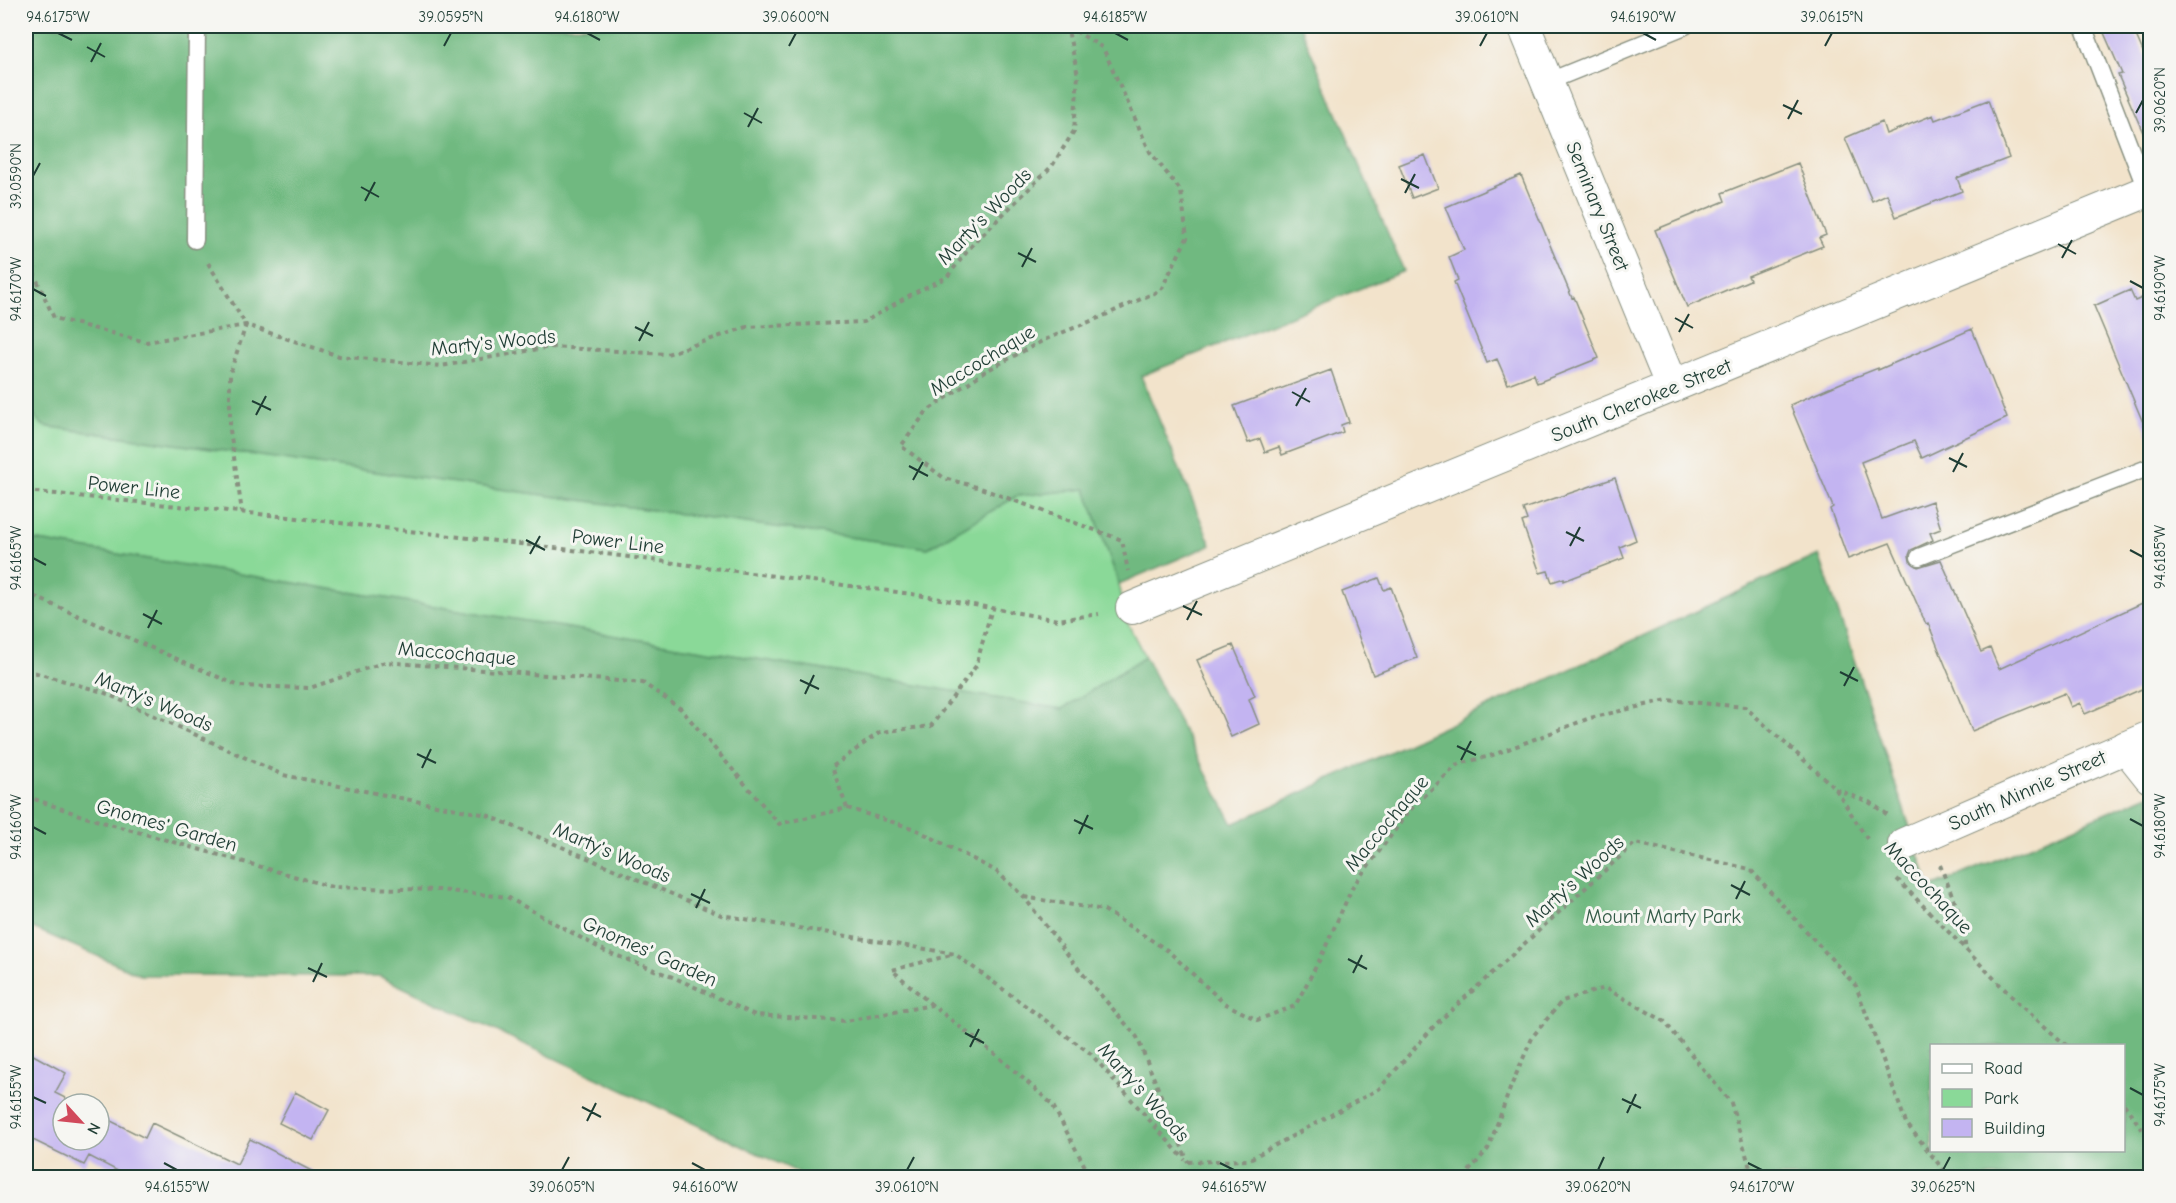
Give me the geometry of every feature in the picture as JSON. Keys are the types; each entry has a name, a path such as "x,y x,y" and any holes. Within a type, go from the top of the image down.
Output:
{"street":[{"name":"Seminary Street","path":"1524,26 1672,387"},
{"name":"South Cherokee Street","path":"1132,609 2149,194"},
{"path":"2138,742 2151,777"},
{"name":"South Minnie Street","path":"1904,844 2138,742"}],"lane":[{"path":"195,240 197,26"},
{"path":"1547,82 1685,26"},
{"path":"2083,26 2149,194"},
{"path":"1919,557 2151,467"}],"path":[{"name":"Marty's Woods","path":"26,256 54,318 146,342 246,325 339,356 441,366 550,347 667,354 747,327 864,322 947,277 973,243 1052,166 1074,131 1078,75 1067,26"},
{"name":"Maccochaque","path":"1067,26 1103,48 1150,152 1181,191 1187,238 1161,290 1044,340 984,372 927,411 901,446 944,478 980,488 1122,540 1132,609"},
{"path":"195,240 246,325 230,373 230,430 242,512"},
{"name":"Power Line","path":"26,491 242,512 598,553 912,594 1058,620 1132,609"},
{"name":"Maccochaque","path":"26,593 239,686 310,688 385,662 643,683 681,710 779,824 847,808"},
{"path":"992,609 975,666 931,726 880,732 832,767 847,808 915,829 996,871 1024,897 1081,972 1137,1037 1188,1162"},
{"name":"Marty's Woods","path":"26,670 103,692 283,775 487,815 720,915 955,954 1090,1053 1188,1162 1248,1160 1379,1089 1435,1025 1635,843 1750,869 1856,986 1906,1123 1950,1178"},
{"name":"Maccochaque","path":"1024,897 1104,910 1167,950 1224,1003 1257,1020 1295,1006 1320,959 1353,886 1411,810 1458,764 1490,756 1590,718 1666,700 1745,707 1835,789 1870,845"},
{"name":"Gnomes' Garden","path":"26,796 128,830 332,887 439,890 507,897 605,951 675,978 755,1014 846,1021 932,1005"},
{"name":"Maccochaque","path":"1891,873 2019,1004 2065,1044"},
{"path":"955,954 892,970 1052,1104 1091,1178"},
{"path":"1463,1178 1488,1149 1511,1086 1533,1036 1562,1001 1605,988 1664,1021 1731,1103 1753,1178"},
{"path":"2125,1105 2151,1140"}],"green space":[{"path":"26,26 1300,26 1404,271 1141,376 1211,545 1119,584 1086,489 1017,496 928,548 44,426 26,409"},
{"name":"Mount Marty Park","path":"26,409 44,426 928,548 1017,496 1086,489 1119,584 1127,622 1145,657 1062,709 1233,824 1819,555 1930,888 2149,795 2150,1177 808,1177 1061,709 26,539"},
{"path":"26,539 1062,709 1145,657 1233,824 1819,555 1930,888 2149,795 2150,1177 808,1177 379,976 141,975 26,925"}],"building":[{"path":"2101,26 2132,26 2148,63 2151,62 2151,151 2118,75 2122,74"},
{"path":"1988,100 2009,158 1957,178 1962,191 1896,217 1887,194 1872,201 1845,138 1882,122 1886,134 1933,115 1935,120"},
{"path":"1425,155 1438,188 1412,198 1399,165"},
{"path":"1798,163 1826,235 1819,238 1823,246 1748,276 1750,280 1687,307 1655,230 1725,201 1722,193"},
{"path":"1521,175 1599,358 1537,383 1534,374 1508,384 1497,359 1487,363 1454,282 1458,280 1449,257 1464,250 1446,207"},
{"path":"2130,290 2135,301 2151,294 2150,439 2094,306"},
{"path":"1972,329 2007,418 1922,458 1914,441 1861,462 1882,519 1932,501 1941,529 1930,533 1933,540 1911,550 1910,561 1918,567 1941,560 1981,652 1990,648 1999,669 2151,599 2151,685 2085,714 2080,703 2071,707 2065,693 1972,731 1928,623 1926,624 1890,543 1848,559 1830,509 1833,507 1790,405"},
{"path":"1331,370 1349,422 1341,425 1343,432 1282,455 1279,447 1265,452 1260,439 1248,443 1234,406"},
{"path":"1615,478 1636,540 1620,547 1624,558 1564,581 1564,578 1552,582 1548,571 1540,573 1522,522 1527,520 1523,509"},
{"path":"1379,578 1384,590 1391,587 1417,658 1373,675 1342,592"},
{"path":"1233,645 1255,696 1249,699 1259,724 1231,737 1197,660"},
{"path":"26,1051 66,1073 56,1092 51,1092 51,1149 31,1139 26,1148"},
{"path":"295,1092 329,1110 313,1140 279,1123"},
{"path":"111,1121 145,1138 152,1123 237,1164 250,1139 325,1178 131,1178 89,1156 84,1165 58,1152 111,1152"}]}
